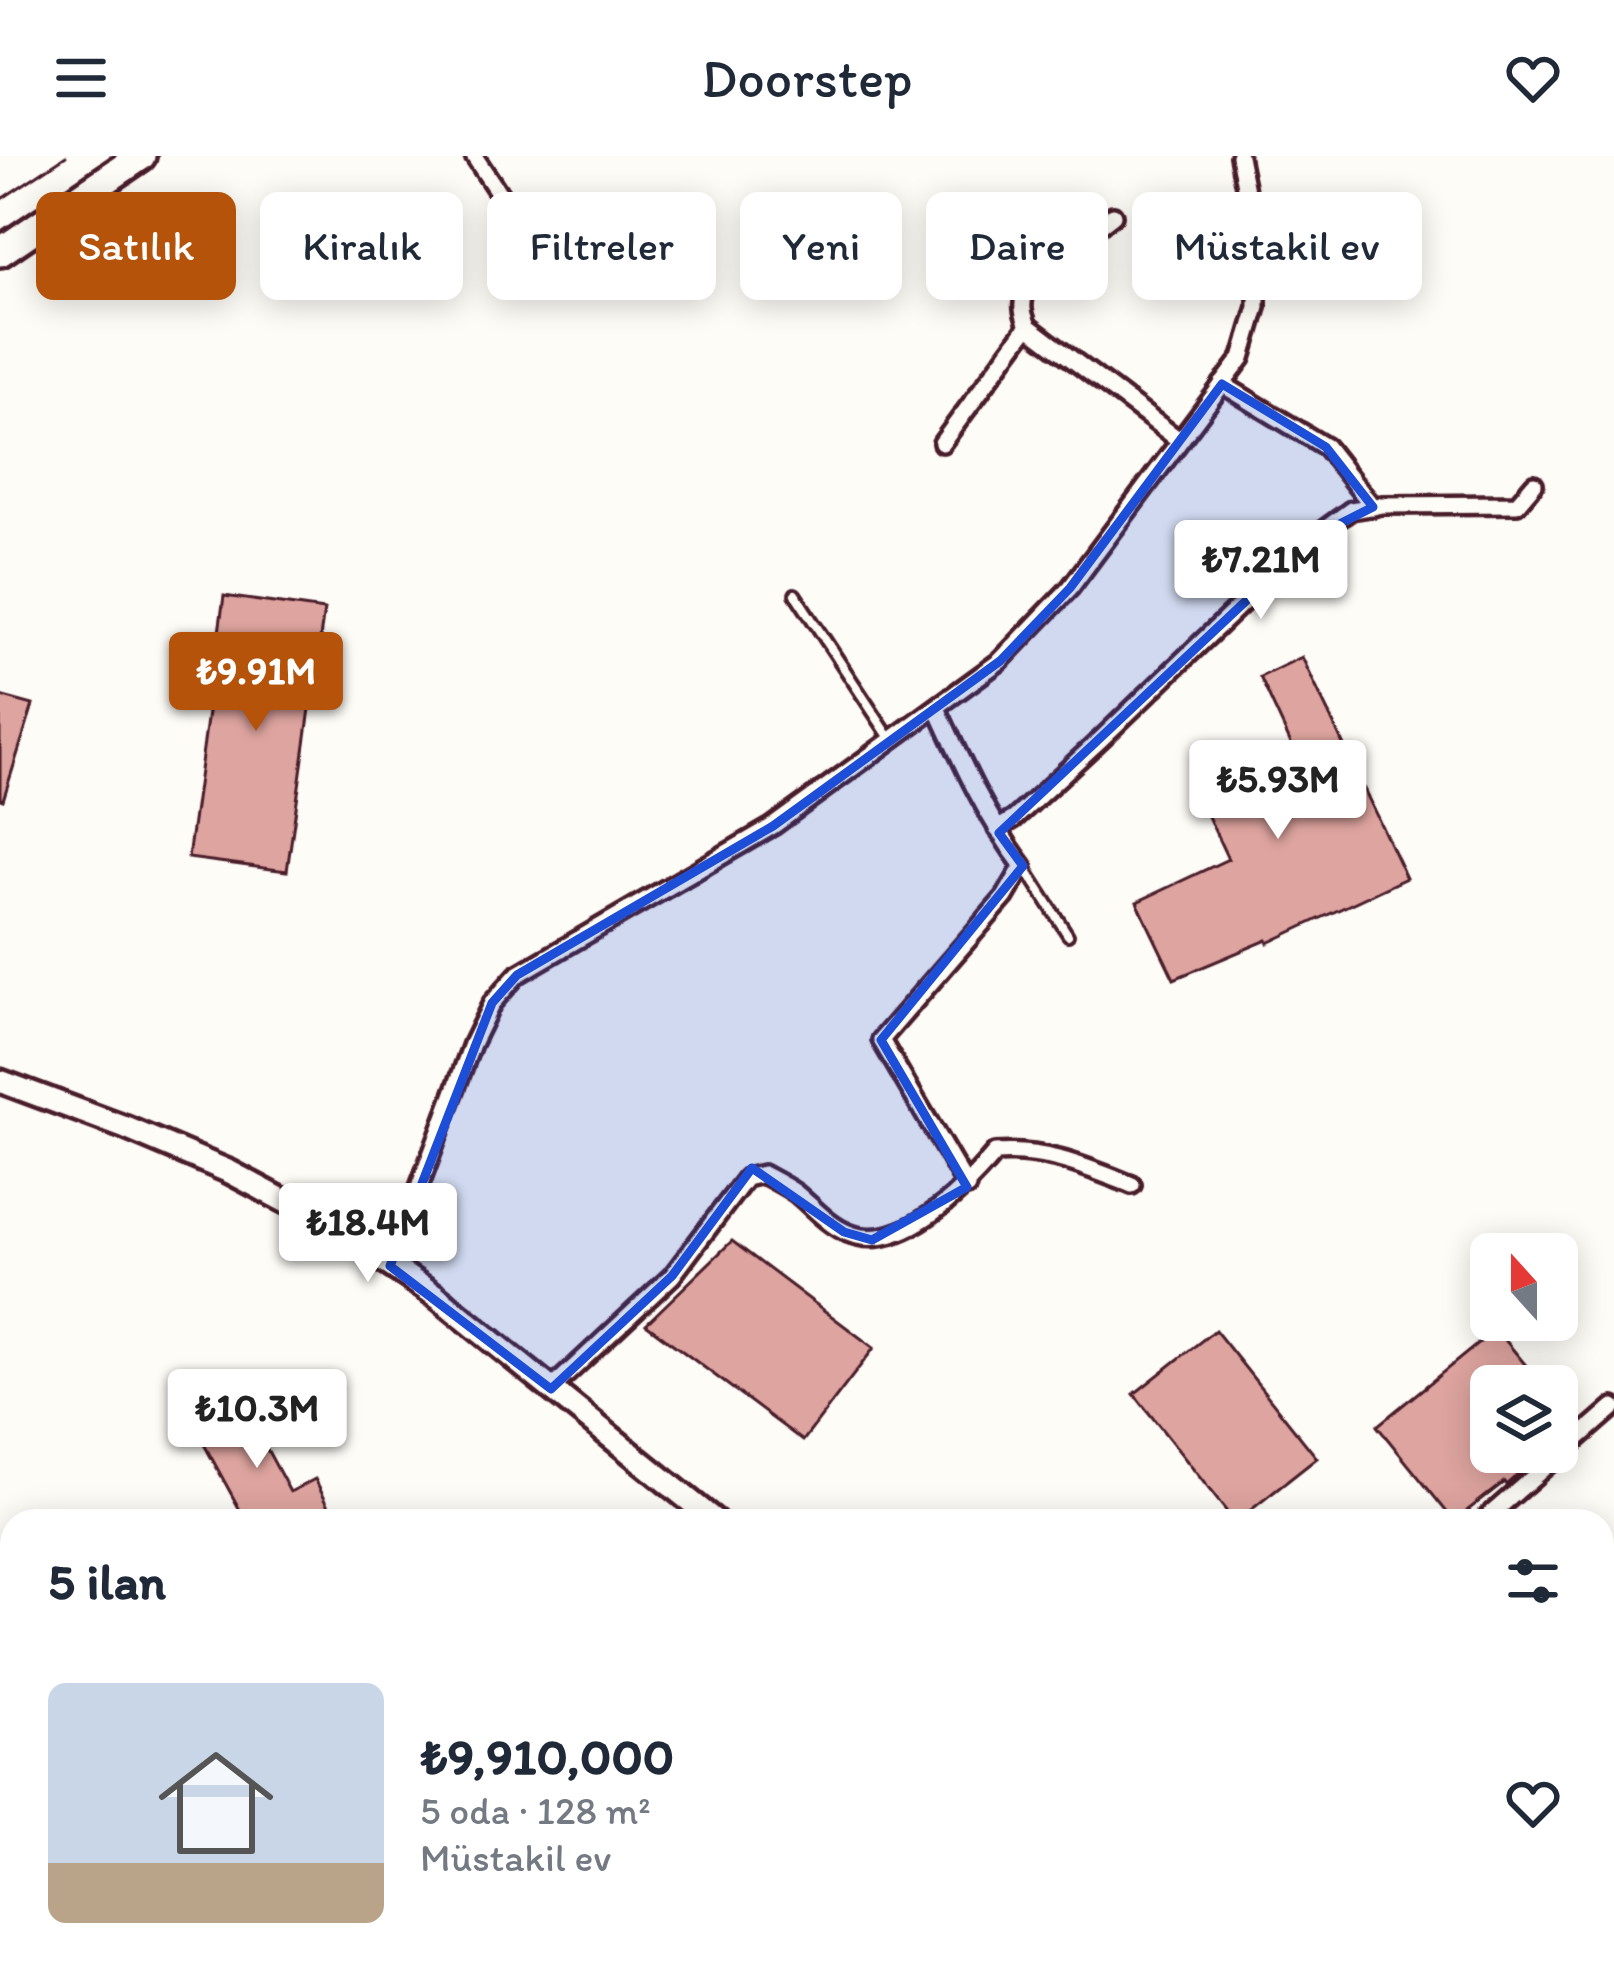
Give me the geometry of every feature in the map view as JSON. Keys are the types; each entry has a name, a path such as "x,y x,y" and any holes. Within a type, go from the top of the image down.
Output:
{"highway":[{"path":"0,252 141,156"}],"street":[{"path":"474,156 498,192"},
{"path":"390,1266 472,1044 492,1003 517,976 773,826 1000,661 1070,588 1242,358 1257,307 1257,246 1240,156"},
{"path":"1113,215 1041,275 1027,291 1023,312 1028,326 1179,440"},
{"path":"942,443 1028,326"},
{"path":"1222,384 1326,446 1373,507"},
{"path":"997,829 1101,740 1314,537 1351,510 1517,504 1534,484"},
{"path":"937,708 997,829 1023,866 1005,897 881,1040 967,1187"},
{"path":"0,1081 230,1172 326,1222 435,1295 700,1509"},
{"path":"551,1389 672,1276 746,1178 764,1174 844,1232 872,1240 908,1228 967,1187 994,1153 1021,1151 1059,1157 1132,1185"},
{"path":"1498,1509 1614,1407"}],"lane":[{"path":"795,594 891,740"},
{"path":"1023,866 1068,935"}],"highlighted area":[{"path":"1222,384 1326,447 1373,507 1314,537 999,833 1023,866 881,1040 967,1187 872,1240 844,1232 752,1168 672,1276 551,1389 390,1266 492,1003 517,975 773,826 1000,661 1070,588"}],"building":[{"path":"224,596 324,610 287,871 188,858"},
{"path":"1302,657 1406,878 1268,943 1174,979 1137,902 1228,859 1197,793 1293,748 1260,677"},
{"path":"0,696 33,705 3,800 0,799"},
{"path":"732,1241 874,1348 803,1441 646,1324"},
{"path":"1215,1330 1317,1458 1252,1509 1225,1509 1134,1394"},
{"path":"1481,1341 1506,1341 1526,1365 1470,1365 1470,1473 1520,1473 1469,1509 1444,1509 1377,1426"},
{"path":"240,1399 290,1492 315,1479 331,1509 239,1509 193,1424"}],"tram line":[{"path":"0,200 66,156"}]}
